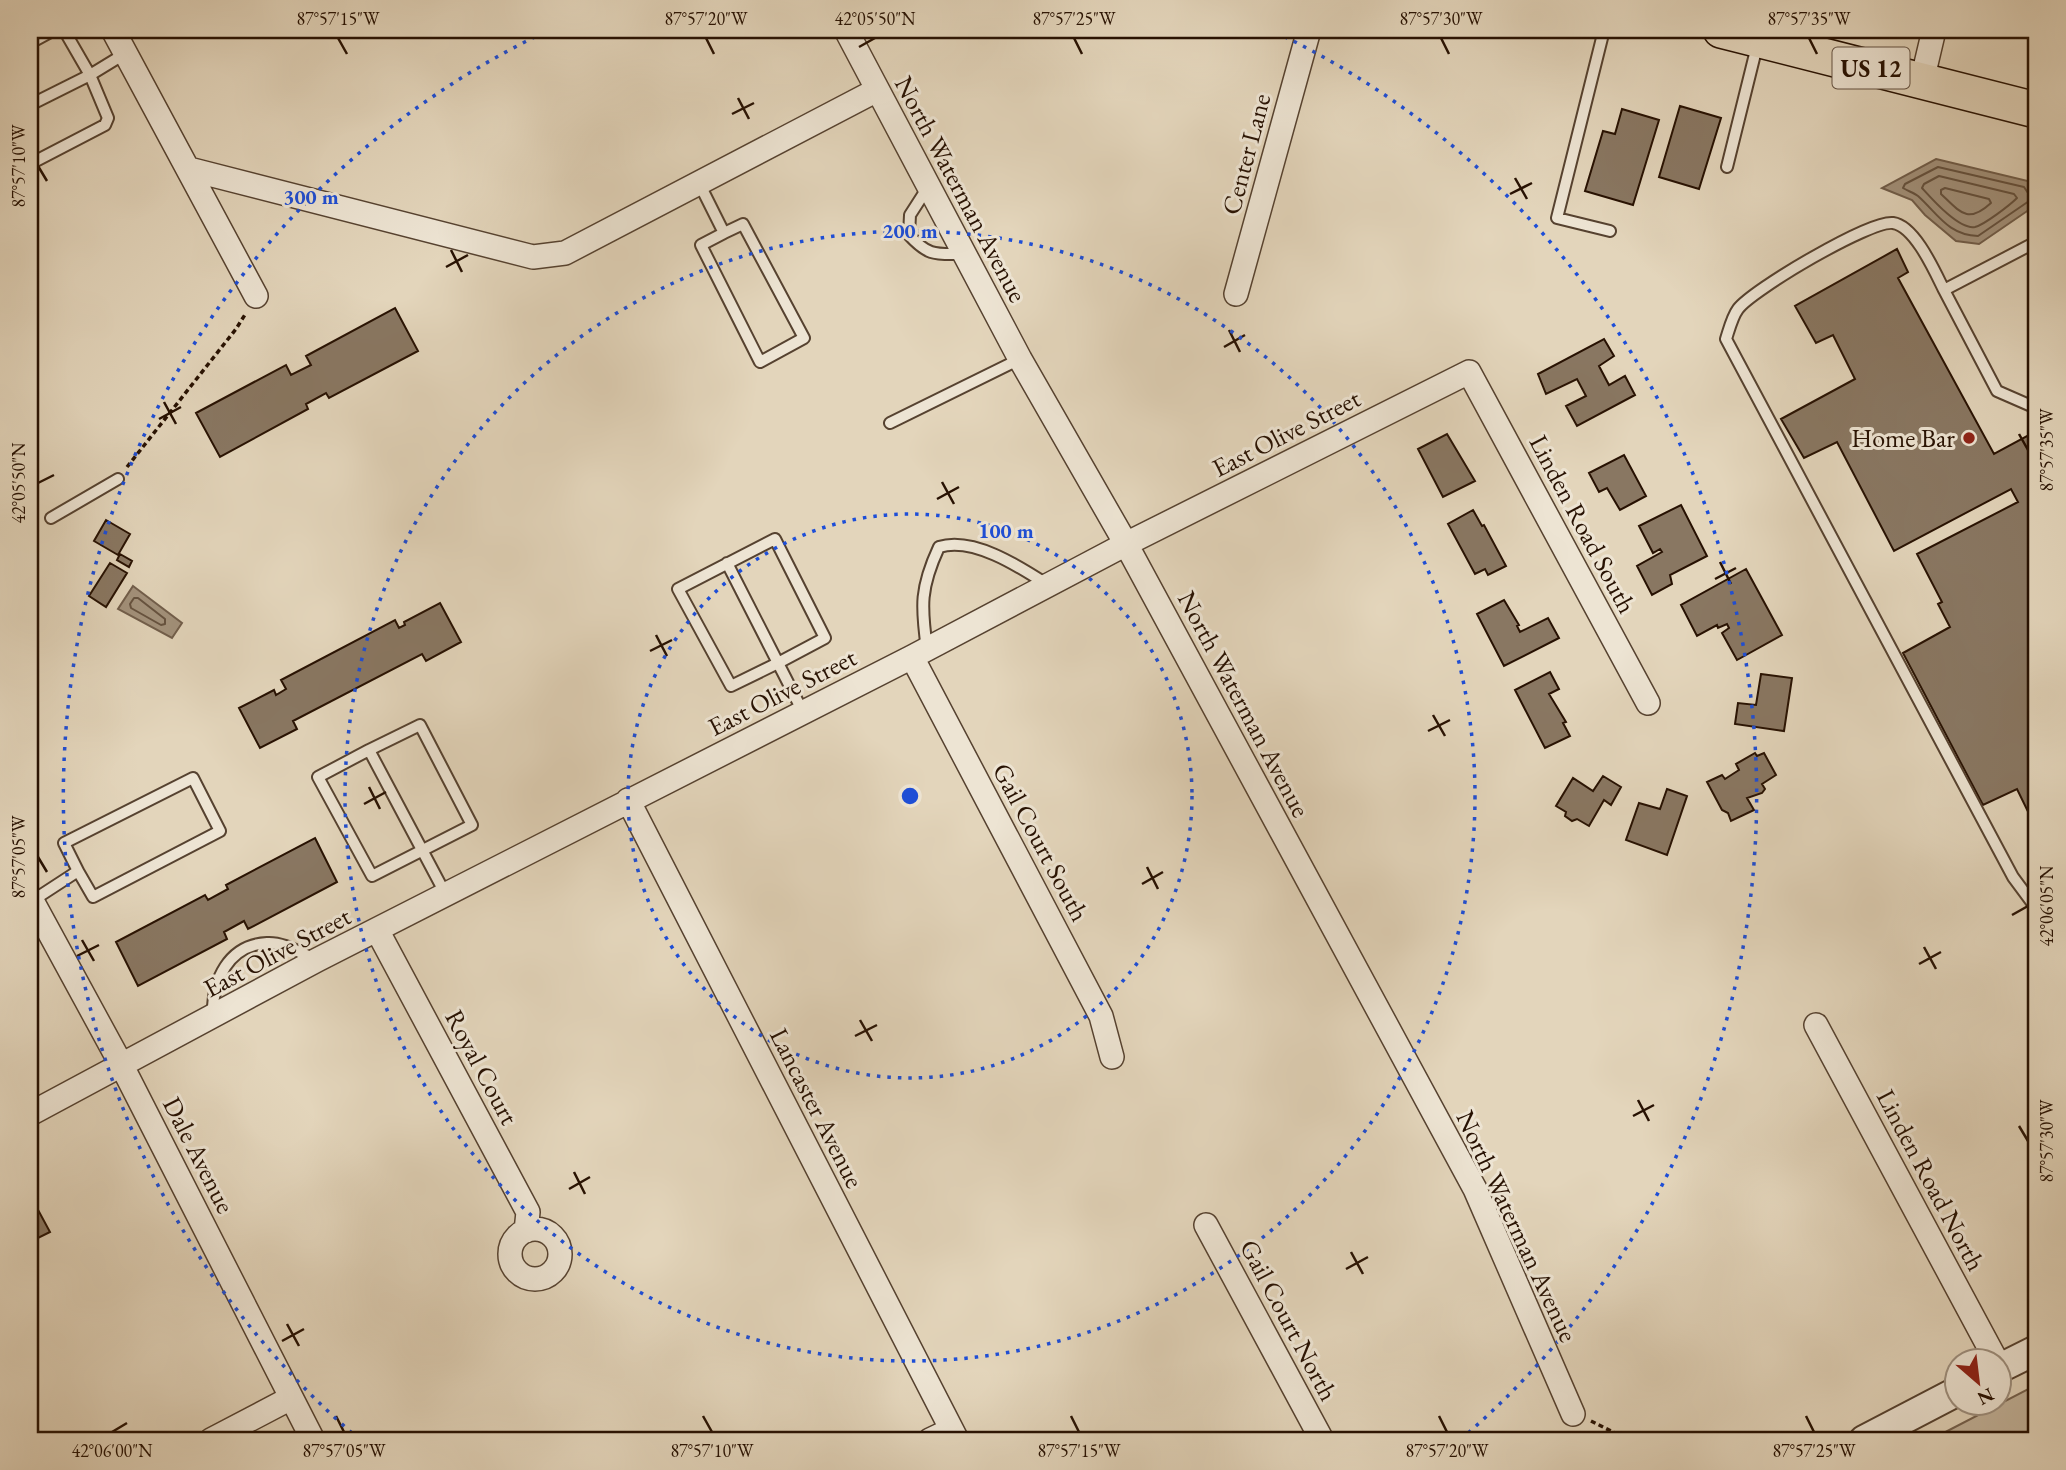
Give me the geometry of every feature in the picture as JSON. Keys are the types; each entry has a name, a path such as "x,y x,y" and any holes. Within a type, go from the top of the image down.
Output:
{"main road":[{"name":"US 12","path":"1721,30 2036,110"}],"street":[{"path":"113,30 256,296"},
{"name":"North Waterman Avenue","path":"846,30 1020,359 1126,544 1475,1189 1573,1414"},
{"name":"Center Lane","path":"1236,294 1309,30"},
{"path":"1922,81 1934,30"},
{"path":"189,169 533,257 565,253 877,90"},
{"name":"East Olive Street","path":"30,1114 317,960 920,653 1126,544 1469,372"},
{"name":"Linden Road South","path":"1469,372 1648,703"},
{"name":"Gail Court South","path":"920,653 1101,1016 1112,1057"},
{"name":"Lancaster Avenue","path":"628,800 946,1437"},
{"name":"Dale Avenue","path":"31,899 122,1066 313,1440"},
{"name":"Royal Court","path":"377,930 528,1212 526,1231"},
{"name":"Linden Road North","path":"1816,1025 1989,1348"},
{"name":"Gail Court North","path":"1206,1225 1322,1440"},
{"path":"2014,1360 2036,1350"},
{"path":"211,1440 291,1398"},
{"path":"1864,1440 1944,1398"}],"lane":[{"path":"30,43 54,30"},
{"path":"30,164 105,125 108,118 90,75 64,30"},
{"path":"1604,30 1558,218 1610,231"},
{"path":"1727,167 1758,39"},
{"path":"30,105 90,75 126,53"},
{"path":"699,183 724,233"},
{"path":"928,187 909,215 909,235 923,250 939,254 964,254"},
{"path":"2036,408 1997,391 1923,251 1906,229 1893,223 1868,228 1779,277 1738,309 1726,340 2013,877 2036,908"},
{"path":"743,224 804,338 760,362 701,245 724,233 743,224"},
{"path":"1944,290 2036,242"},
{"path":"890,423 1020,359"},
{"path":"51,518 118,479"},
{"path":"775,539 825,638 778,663 731,686 678,589 775,539"},
{"path":"920,653 921,608 927,573 939,547 952,543 977,549 1014,563 1048,585"},
{"path":"727,563 803,712"},
{"path":"420,724 472,825 372,876 318,777 369,750 420,724"},
{"path":"369,750 446,895"},
{"path":"193,778 220,831 93,897 78,871 64,843 193,778"},
{"path":"31,899 78,871"},
{"path":"213,1018 212,995 217,978 229,961 251,946 268,943 282,945 317,960"}],"path":[{"path":"265,30 270,38"},
{"path":"118,479 236,329 256,296"},
{"path":"1573,1414 1619,1435 1620,1440"}],"shaded area":[{"path":"2036,1385 2036,1440 1930,1440 1972,1418 2014,1418 2014,1396"}],"water":[{"path":"1936,159 2032,182 2036,205 1979,244 1956,241 1925,215 1912,200 1882,188"},
{"path":"133,586 182,623 172,638 118,609"}],"building":[{"path":"1680,106 1721,118 1699,189 1659,177"},
{"path":"1622,109 1659,120 1633,205 1585,191 1603,131 1615,134"},
{"path":"1897,249 1908,272 1898,278 1994,454 2027,436 2034,446 2036,445 2036,828 2017,789 1983,805 1903,653 1950,627 1938,604 1942,602 1917,554 2018,502 2011,489 1894,551 1837,442 1804,458 1781,419 1855,379 1833,335 1816,343 1795,306"},
{"path":"395,308 418,351 329,398 326,393 306,404 308,409 220,457 196,413 286,365 291,375 311,365 306,356"},
{"path":"1604,339 1614,356 1599,366 1609,385 1625,376 1635,395 1577,426 1566,406 1586,396 1577,379 1546,394 1538,374"},
{"path":"1447,434 1475,481 1443,497 1418,449"},
{"path":"1624,455 1646,496 1620,510 1607,488 1599,492 1589,473"},
{"path":"1681,505 1707,556 1670,575 1672,584 1652,595 1637,566 1662,552 1660,549 1653,553 1639,526"},
{"path":"1473,510 1506,566 1488,575 1485,569 1475,574 1448,524"},
{"path":"106,520 130,534 118,555 94,541"},
{"path":"120,554 132,561 129,567 117,560"},
{"path":"110,563 127,573 106,607 89,596"},
{"path":"1746,569 1782,635 1737,660 1722,633 1729,628 1727,624 1718,628 1717,625 1697,636 1681,605"},
{"path":"1504,600 1519,625 1517,626 1520,632 1548,618 1559,638 1504,666 1477,614"},
{"path":"440,603 461,642 426,661 422,654 293,721 297,729 260,748 239,708 274,690 276,695 286,689 281,680 395,620 399,628 405,625 404,622"},
{"path":"1550,672 1559,689 1549,694 1566,722 1563,723 1570,736 1545,748 1515,690"},
{"path":"1761,674 1792,678 1784,731 1735,724 1738,703 1756,705"},
{"path":"1755,753 1757,756 1764,753 1776,775 1762,784 1765,789 1762,793 1747,798 1754,810 1731,821 1707,782 1722,775 1725,779 1739,770 1736,764"},
{"path":"1603,776 1621,787 1611,805 1604,800 1589,826 1577,819 1572,821 1565,816 1566,812 1556,806 1573,778 1593,791"},
{"path":"1667,789 1687,796 1667,855 1626,840 1639,803 1660,809"},
{"path":"315,838 337,882 248,929 244,921 224,932 227,939 138,986 116,942 205,895 208,900 228,889 226,885"},
{"path":"30,1195 50,1232 30,1242"}],"place":[{"name":"Home Bar","path":"1969,438"}]}
